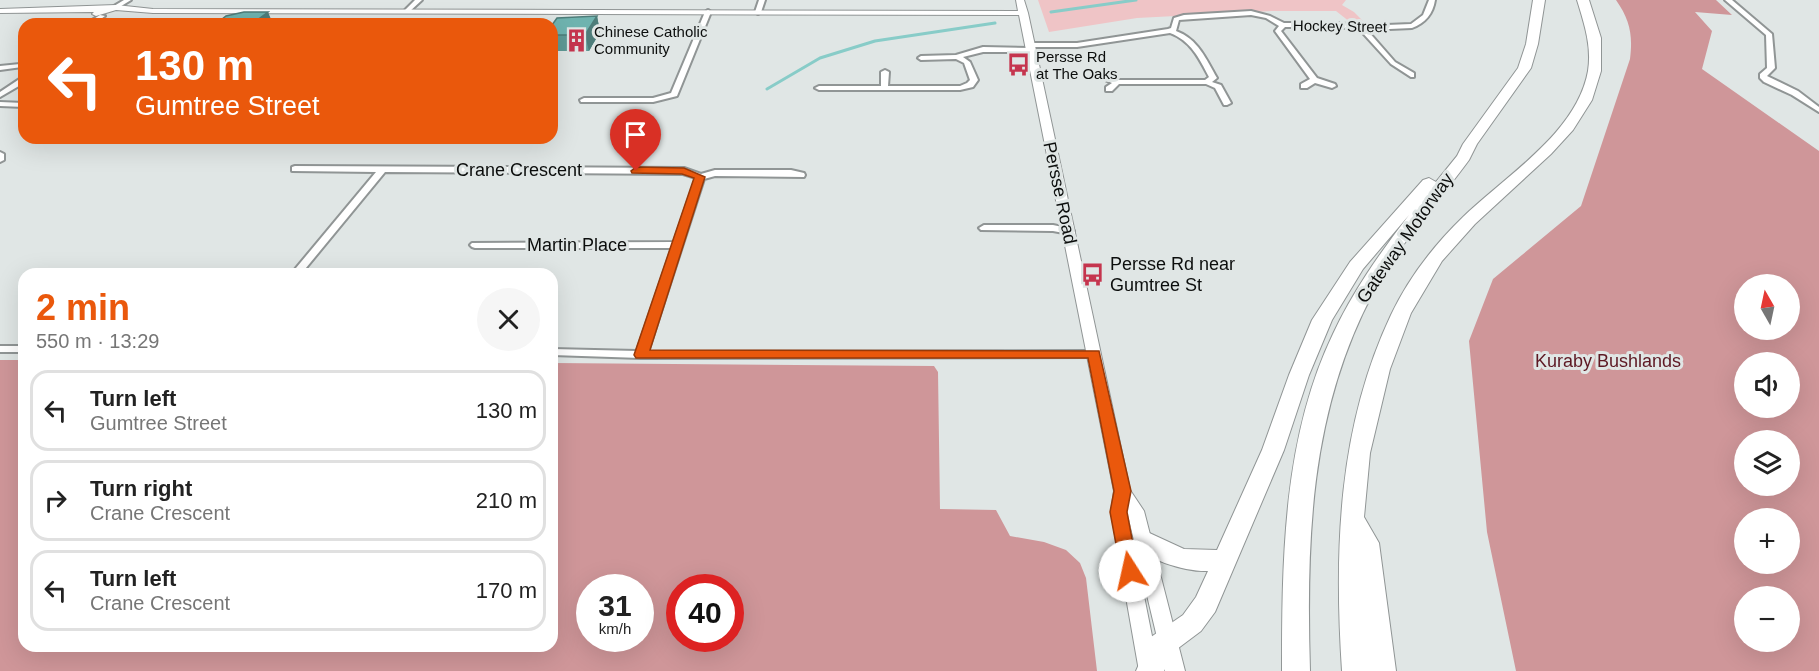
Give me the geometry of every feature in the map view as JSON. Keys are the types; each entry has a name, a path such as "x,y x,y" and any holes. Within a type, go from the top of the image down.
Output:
{"highway":[{"name":"Gateway Motorway","path":"1296,671 1295,581 1300,494 1314,420 1337,346 1365,291 1464,157 1470,144 1524,68 1532,44 1539,0"},
{"name":"Gateway Motorway","path":"1356,671 1352,611 1352,516 1368,408 1383,356 1407,304 1427,270 1452,238 1468,220 1548,152 1575,118 1585,100 1595,68 1596,54 1591,19 1583,0"},
{"path":"1158,671 1161,645 1200,615 1273,450 1312,340 1333,299 1372,247 1452,156 1470,144"},
{"path":"1352,516 1367,543 1382,671"},
{"path":"1144,541 1185,561 1206,563 1226,559"}],"street":[{"path":"99,18 128,0"},
{"path":"407,11 418,0"},
{"path":"513,12 522,0"},
{"path":"758,12 762,0"},
{"name":"Persse Road","path":"1020,0 1122,491 1119,512 1158,671"},
{"name":"Hockey Street","path":"921,58 957,57 976,50 1077,45 1170,31 1174,29 1176,19 1251,13 1268,16 1283,25 1339,25 1362,28 1419,24 1431,9 1432,0"},
{"path":"1728,0 1769,34 1771,68 1763,76 1795,93 1819,110"},
{"path":"0,11 1024,13"},
{"path":"584,100 653,100 674,94 708,12"},
{"path":"1283,25 1278,31 1314,80 1332,86"},
{"path":"1362,28 1393,63 1411,75"},
{"path":"1170,31 1182,34 1193,42 1213,78 1207,82"},
{"path":"819,88 960,88 970,85 974,80 967,62 957,57"},
{"path":"0,68 18,67"},
{"path":"884,88 885,72"},
{"path":"1103,76 1117,82 1207,82 1218,87 1227,103"},
{"path":"1304,86 1314,80"},
{"path":"1109,89 1117,82"},
{"path":"0,95 18,84"},
{"path":"0,105 18,105"},
{"path":"0,154 0,160"},
{"name":"Crane Crescent","path":"295,169 684,171 700,177 715,173 801,175"},
{"path":"301,268 381,171"},
{"path":"641,355 700,177"},
{"path":"984,228 1053,228 1069,231"},
{"name":"Martin Place","path":"475,245 678,246"},
{"path":"0,349 18,349"},
{"path":"558,352 641,355 1094,354"},
{"name":"Persse Road","path":"1122,491 1136,511 1169,638"}],"shaded area":[{"path":"1038,0 1346,0 1342,5 1364,22 1350,22 1336,11 1272,11 1137,18 1049,32"}],"green space":[{"name":"Kuraby Bushlands","path":"1616,0 1716,0 1732,15 1695,12 1712,31 1702,69 1819,151 1819,671 1516,671 1487,532 1469,341 1493,279 1581,206 1630,59 1631,42 1627,21"},
{"path":"0,360 18,360 18,652 558,652 558,363 934,366 938,372 940,509 996,510 1010,536 1044,542 1066,550 1080,563 1086,578 1097,671 0,671"}],"building":[{"path":"244,12 268,12 260,18 224,18"},
{"path":"597,16 585,35 558,35 557,18"}],"waterway":[{"path":"1051,12 1136,0"},
{"path":"767,89 820,58 875,41 995,23"}],"place":[{"name":"Chinese Catholic Community","path":"576,40"},
{"name":"Persse Rd at The Oaks","path":"1018,65"},
{"name":"Persse Rd near Gumtree St","path":"1092,274"}],"route":[{"path":"636,171 684,171 700,177 641,355 1094,354 1122,491 1119,512 1130,571"}]}
